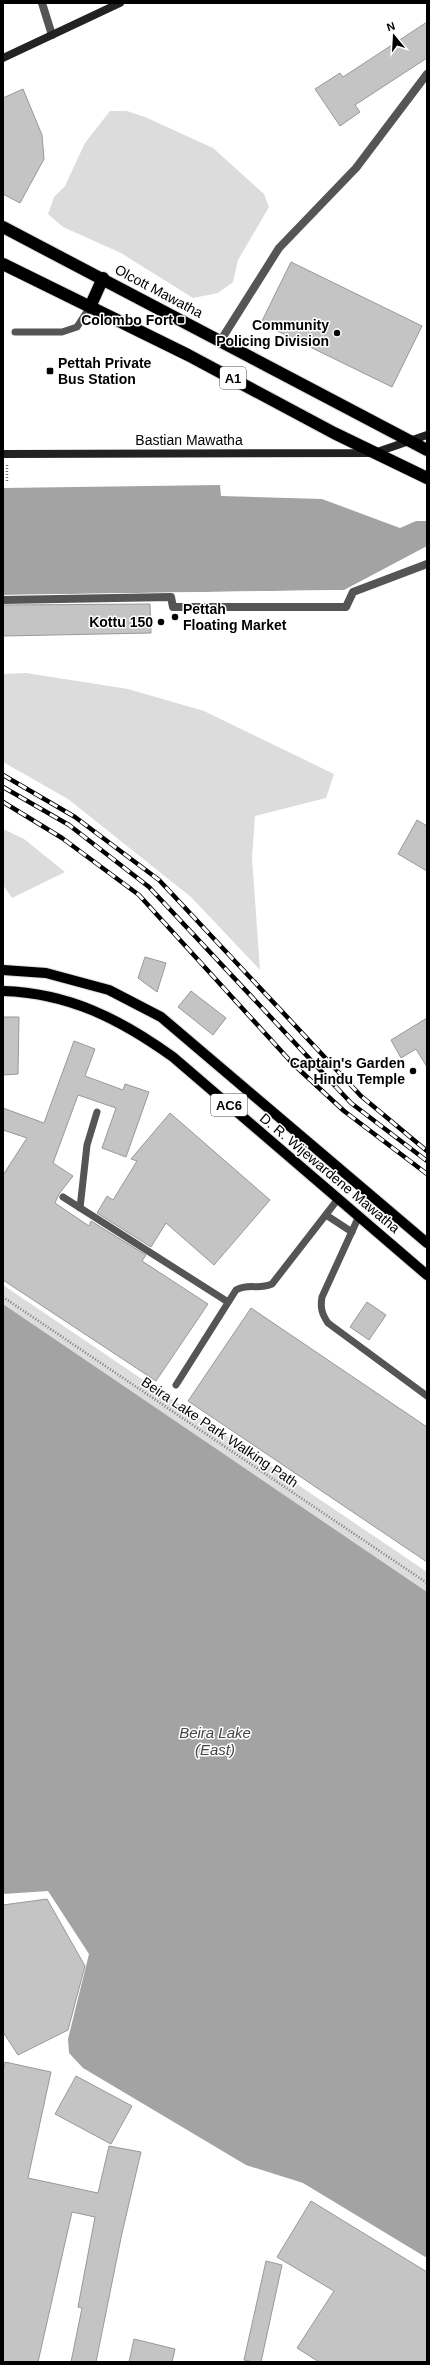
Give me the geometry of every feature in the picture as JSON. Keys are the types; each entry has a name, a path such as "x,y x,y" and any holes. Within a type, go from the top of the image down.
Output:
{"highway":[{"name":"Olcott Mawatha","path":"3,227 221,340 427,450"},
{"name":"A1","path":"3,264 188,355 374,453 427,478"},
{"path":"90,307 103,278"}],"main road":[{"name":"D. R. Wijewardene Mawatha","path":"3,970 46,973 109,990 161,1017 427,1243"},
{"name":"D. R. Wijewardene Mawatha","path":"3,991 28,992 61,999 110,1017 146,1037 173,1057 427,1274"}],"street":[{"path":"42,3 52,35"},
{"path":"3,58 120,3"},
{"path":"221,340 279,248 356,168 427,74"},
{"name":"Bastian Mawatha","path":"3,454 374,453 427,435"},
{"path":"3,600 171,597 173,607 346,607 353,592 427,564"}],"lane":[{"path":"15,332 62,332 77,327 90,307"},
{"path":"80,1208 87,1145 96,1112"},
{"path":"63,1197 228,1302"},
{"path":"176,1385 236,1290 242,1287 259,1288 272,1284 338,1199"},
{"path":"326,1215 352,1232"},
{"path":"359,1216 322,1297 320,1305 323,1315 328,1323 427,1396"}],"path":[{"name":"Beira Lake Park Walking Path","path":"3,1297 427,1582"}],"shaded area":[{"path":"110,111 127,111 145,117 213,148 264,194 269,207 238,260 233,282 218,293 193,298 121,253 63,227 48,214 54,197 65,186 85,143"},
{"path":"26,673 128,689 204,711 334,774 326,798 255,816 252,858 260,970 191,897 68,799 3,762 3,674"},
{"path":"3,829 24,839 65,872 12,898 3,885"},
{"path":"3,1285 427,1572 427,1592 3,1304"}],"water":[{"path":"220,485 221,496 322,499 400,528 416,521 427,521 427,546 344,590 3,595 3,488"},
{"name":"Beira Lake (East)","path":"3,1304 427,1592 427,2258 303,2183 246,2165 83,2068 69,2053 68,2039 89,1954 48,1891 3,1894"}],"pier":[{"path":"344,590 344,592 3,597 3,595"}],"building":[{"path":"427,22 427,58 355,105 360,112 340,126 315,89 340,73 343,77"},
{"path":"23,89 42,135 44,159 20,203 3,194 3,98"},
{"path":"291,262 422,326 392,387 261,323"},
{"path":"150,604 151,633 3,636 3,605"},
{"path":"417,820 427,826 427,871 398,854"},
{"path":"145,957 166,963 157,992 138,978"},
{"path":"191,991 226,1018 213,1035 178,1007"},
{"path":"3,1017 19,1017 18,1074 3,1075"},
{"path":"427,1018 427,1067 416,1049 401,1058 391,1040"},
{"path":"74,1041 95,1049 85,1076 123,1090 125,1084 149,1092 126,1157 102,1148 116,1108 78,1095 53,1163 73,1176 59,1194 55,1203 89,1226 91,1221 146,1255 142,1261 208,1304 156,1381 3,1280 3,1175 27,1138 3,1130 3,1108 44,1123"},
{"path":"170,1113 270,1200 214,1265 166,1223 151,1247 97,1213 107,1196 113,1200 137,1161 131,1159"},
{"path":"367,1302 386,1315 369,1340 350,1327"},
{"path":"251,1308 427,1427 427,1562 188,1401"},
{"path":"47,1899 85,1966 68,2030 18,2055 3,2032 3,1905"},
{"path":"5,2062 51,2072 28,2178 98,2193 109,2146 141,2152 122,2233 96,2362 71,2362 82,2308 78,2307 95,2217 72,2212 38,2362 3,2362 3,2071"},
{"path":"76,2076 132,2106 111,2144 55,2114"},
{"path":"311,2201 427,2272 427,2362 319,2362 297,2348 334,2291 277,2257"},
{"path":"266,2261 282,2265 261,2362 253,2362 244,2360"},
{"path":"134,2339 175,2349 172,2362 129,2362"}],"railway":[{"path":"3,775 75,817 159,880 361,1096 427,1151"},
{"path":"3,787 69,825 149,887 351,1103 427,1161"},
{"path":"3,802 62,838 139,895 293,1064 344,1111 427,1174"}],"place":[{"name":"Colombo Fort","path":"181,320"},
{"name":"Community Policing Division","path":"337,333"},
{"name":"Pettah Private Bus Station","path":"50,371"},
{"name":"Pettah Floating Market","path":"175,617"},
{"name":"Kottu 150","path":"161,622"},
{"name":"Captain's Garden Hindu Temple","path":"413,1071"}]}
